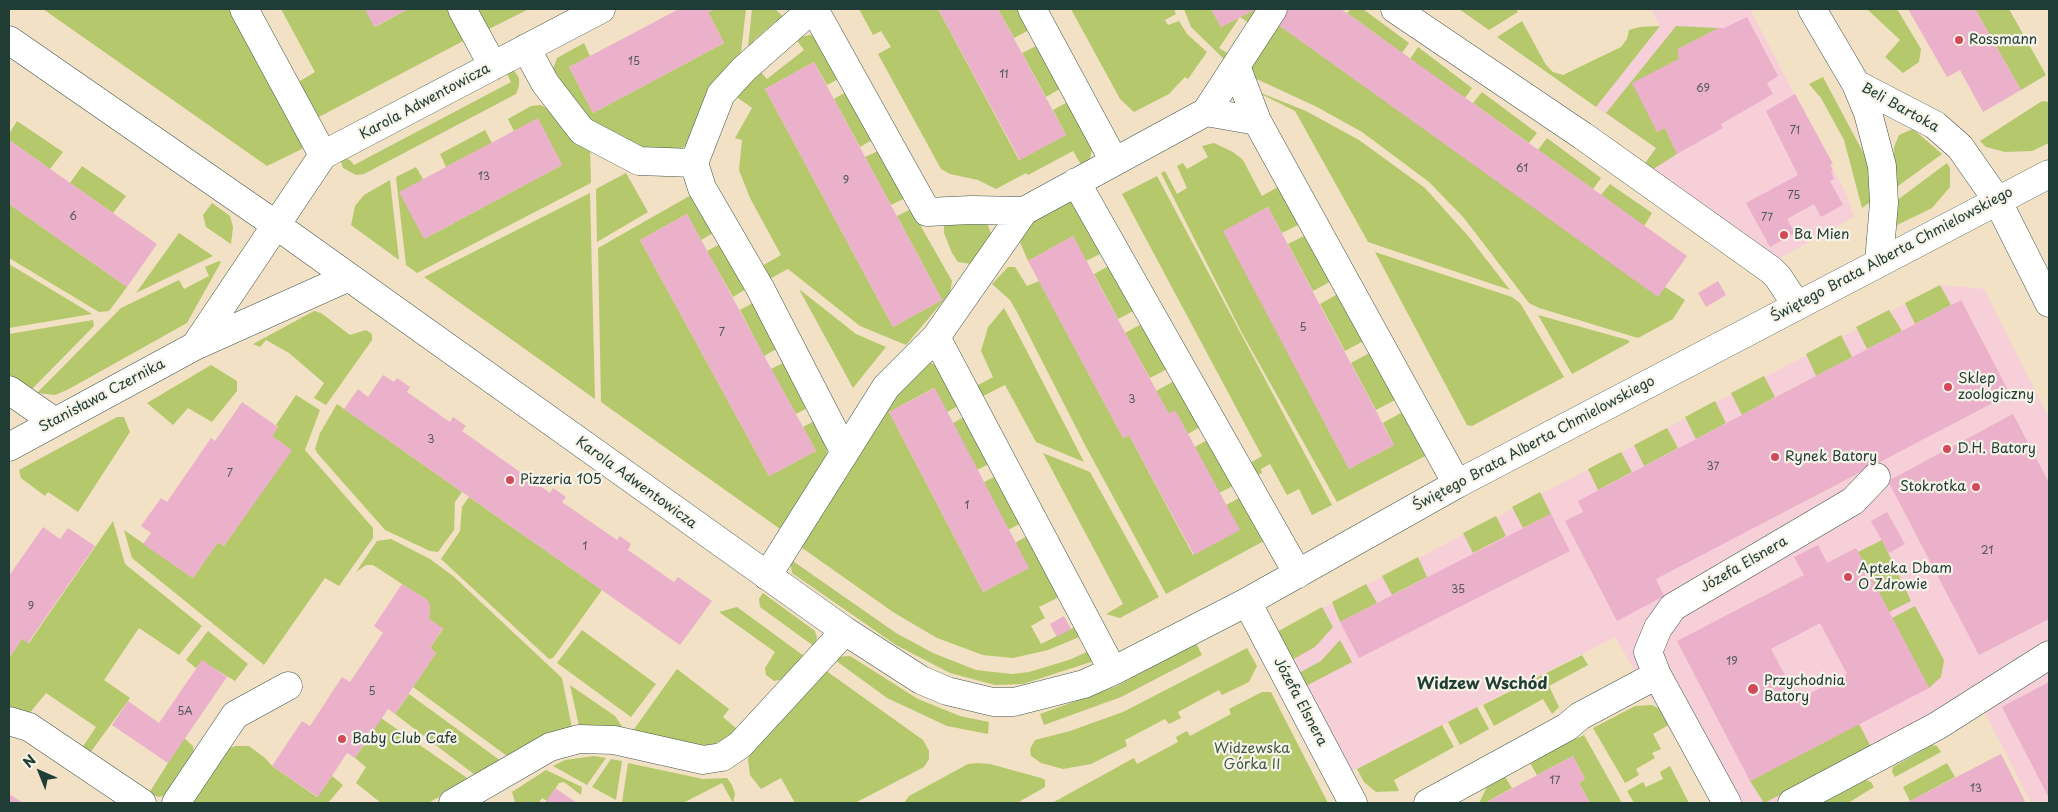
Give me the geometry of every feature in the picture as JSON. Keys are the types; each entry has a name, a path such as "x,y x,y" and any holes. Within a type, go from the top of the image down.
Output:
{"street":[{"path":"244,9 323,155"},
{"path":"462,9 493,66"},
{"name":"Karola Adwentowicza","path":"276,225 323,155 601,9"},
{"path":"844,451 760,288 702,188 694,163 721,94 744,69 813,9 927,212 971,210 1024,212"},
{"path":"1032,9 1114,161"},
{"path":"766,576 886,387 936,336 1024,212 1206,112 1273,9"},
{"path":"1395,9 1583,136 1771,270 1778,277 1797,306"},
{"name":"Beli Bartoka","path":"1812,9 1856,84 1935,126 1960,147 1997,200 2049,303"},
{"name":"Karola Adwentowicza","path":"9,40 276,225 845,631 921,680 947,691 993,702 1014,702"},
{"path":"526,48 545,83 582,131 640,161 694,163"},
{"path":"1236,66 1257,121 1457,484"},
{"path":"1856,84 1868,113 1882,166 1884,203 1879,262"},
{"path":"1206,112 1257,121"},
{"name":"Świętego Brata Alberta Chmielowskiego","path":"1014,702 1084,684 1113,671 1247,602 1457,484 2049,174"},
{"path":"1076,182 1298,574"},
{"name":"Stanisława Czernika","path":"195,346 276,225"},
{"name":"Stanisława Czernika","path":"9,447 195,346 349,277"},
{"path":"936,336 1113,671"},
{"path":"9,390 55,422"},
{"name":"Józefa Elsnera","path":"1727,803 1657,675 1648,652 1658,628 1673,607 1853,501 1876,477"},
{"name":"Józefa Elsnera","path":"1247,602 1353,803"},
{"path":"453,803 550,747 579,739 614,740 703,760 722,758 740,745 845,631"},
{"path":"1792,803 1936,726 2049,655"},
{"path":"1428,803 1567,727 1580,716 1657,675"},
{"path":"176,803 235,715 288,686"},
{"path":"9,721 29,727 142,803"}],"shaded area":[{"path":"1651,9 1750,9 1846,194 1854,217 1773,262 1641,168 1656,148 1596,107 1660,26"},
{"path":"1941,285 1984,289 2049,418 2049,803 2031,803 1975,693 1774,803 1713,803 1615,637 1346,774 1275,633"}],"green space":[{"path":"43,9 233,9 302,140 302,149 267,166"},
{"path":"281,9 365,9 375,27 408,9 450,9 467,39 315,119 295,84 315,72"},
{"path":"479,9 529,9 483,32 475,15"},
{"path":"715,9 746,9 740,61 688,144 670,156 650,153 593,126 575,104 553,69 557,58 584,43 590,56 569,67 593,113 724,43 708,12"},
{"path":"752,9 775,9 788,21 783,27 776,21 753,41 758,47 747,56"},
{"path":"859,9 938,9 1019,160 1066,135 1053,110 1071,100 1093,145 1089,163 1083,168 1073,151 1028,175 1026,173 996,189 978,180 950,174 941,169 878,54 891,47 881,31 873,35"},
{"path":"998,9 1020,9 1031,29 1014,38"},
{"path":"1071,9 1174,9 1176,14 1165,20 1168,25 1179,21 1187,34 1207,52 1188,79 1185,77 1169,94 1134,112 1120,99"},
{"path":"1184,9 1211,9 1221,27 1240,17 1219,48 1232,56 1227,62 1191,27"},
{"path":"1256,9 1264,9 1252,25 1240,17"},
{"path":"1351,9 1363,9 1409,43 1402,53 1347,13"},
{"path":"1459,9 1516,9 1518,12 1489,30"},
{"path":"1867,9 1897,9 1921,49 1919,62 1903,73 1885,57 1900,40"},
{"path":"1975,9 2009,9 2046,75 2021,90"},
{"path":"1273,21 1658,296 1665,287 1685,300 1673,319 1638,338 1539,308 1529,303 1464,218 1429,182 1362,132 1317,107 1248,75 1263,33"},
{"path":"1522,21 1546,65 1553,72 1563,75 1621,47 1627,39 1629,30 1640,27 1660,26 1596,107 1497,37"},
{"path":"1676,26 1719,28 1678,49 1679,59 1633,83 1657,132 1665,128 1677,154 1647,173 1641,169 1656,148 1606,113"},
{"path":"810,35 819,38 842,77 827,85 814,62 765,89 893,327 942,300 897,216 911,209 952,281 950,293 906,345 860,326 788,269 762,283 755,270 781,255 750,198 739,170 742,140 735,138 752,108 734,95 758,69 767,79 804,50 795,38"},
{"path":"1040,44 1063,87 1046,97 1022,53"},
{"path":"1418,47 1472,88 1465,98 1410,59"},
{"path":"513,69 519,78 516,94 364,174 356,175 343,168 341,162 344,158 350,160 354,165 511,82 507,74"},
{"path":"1823,77 1864,154 1873,179 1873,200 1862,208 1844,140 1821,98 1809,84"},
{"path":"848,91 874,139 860,147 834,99"},
{"path":"1256,91 1306,111 1359,140 1425,188 1469,237 1510,290 1368,242 1295,111 1263,95 1255,101"},
{"path":"1482,92 1537,133 1529,143 1473,103"},
{"path":"2042,101 2049,102 2049,143 2032,151 2005,152 1986,147 1980,141"},
{"path":"541,105 554,112 590,146 591,183 417,273 406,265 396,177 416,167 423,179 424,239 562,165 538,119 514,131 508,119 531,106"},
{"path":"17,121 63,152 50,169 9,140 9,134"},
{"path":"1913,129 1942,154 1894,189 1894,147 1899,135"},
{"path":"485,130 492,143 446,167 440,154"},
{"path":"1547,138 1601,178 1593,189 1538,150"},
{"path":"1214,143 1233,152 1243,160 1262,196 1283,184 1304,222 1282,233 1268,207 1224,231 1349,469 1394,445 1383,423 1406,410 1429,454 1337,502 1242,333 1161,173 1165,171 1177,194 1187,188 1177,166 1183,163 1187,169 1208,157 1202,146"},
{"path":"880,150 905,198 891,205 865,157"},
{"path":"1947,163 1950,168 1950,187 1932,208 1889,229 1892,204"},
{"path":"82,166 126,196 113,213 70,183"},
{"path":"626,173 648,212 597,242 596,189"},
{"path":"1157,176 1332,505 1312,515 1299,489 1287,495 1270,464 1261,469 1262,473 1251,478 1245,466 1262,456 1122,194"},
{"path":"390,180 399,260 351,225 355,206 364,195"},
{"path":"1610,184 1652,213 1644,226 1601,195"},
{"path":"590,193 595,399 424,277"},
{"path":"693,194 715,232 701,240 687,214 640,240 769,476 816,451 803,427 816,420 825,438 827,454 819,475 783,531 601,402 598,248"},
{"path":"1070,201 1082,207 1106,251 1086,261 1073,236 1028,261 1020,242 1021,228"},
{"path":"212,203 230,216 233,227 231,244 206,227 203,215"},
{"path":"9,204 127,287 109,311 99,312 9,258"},
{"path":"944,222 987,223 991,234 971,264 958,262 952,253 944,233"},
{"path":"179,233 213,256 136,293"},
{"path":"1310,233 1335,279 1313,291 1288,244"},
{"path":"720,244 746,289 733,297 707,251"},
{"path":"1375,252 1512,297 1520,303 1564,377 1472,426 1467,425"},
{"path":"219,261 221,262 187,323 67,390 55,395 37,393 121,308 179,280 184,289 209,276 205,267"},
{"path":"1114,263 1139,308 1118,319 1094,274"},
{"path":"9,264 92,314 9,328"},
{"path":"1008,267 1015,267 1027,286 1039,281 1123,438 1129,435 1193,555 1226,505 1241,497 1264,541 1166,594 1085,445 1018,314 1010,300 992,284"},
{"path":"1940,285 1951,305 1915,324 1905,303"},
{"path":"799,289 856,334 886,347 853,388"},
{"path":"1341,292 1367,339 1345,351 1320,304"},
{"path":"753,303 778,348 764,356 740,310"},
{"path":"1004,308 1084,462 1036,442 1005,385 977,399 971,389 993,377 981,351 988,327"},
{"path":"1889,310 1902,331 1867,349 1856,327"},
{"path":"314,311 321,313 350,335 366,330 372,334 372,340 326,405 314,398 324,383 289,353 266,340 260,347 253,344"},
{"path":"1538,315 1628,340 1630,342 1572,374"},
{"path":"93,320 94,326 31,390 9,375 9,334"},
{"path":"1145,322 1169,368 1150,378 1125,333"},
{"path":"1841,335 1852,357 1816,376 1806,354"},
{"path":"1373,351 1399,398 1376,410 1351,363"},
{"path":"785,362 809,407 796,414 771,369"},
{"path":"929,362 937,366 960,405 947,412 934,388 889,412 983,592 1028,568 1015,543 1029,535 1063,595 1039,607 1045,618 1031,626 1041,644 1079,625 1084,635 1048,650 1013,658 983,655 937,638 893,612 798,545 883,407"},
{"path":"211,365 237,381 237,391 212,422 188,408 173,425 147,403"},
{"path":"1764,376 1775,397 1742,415 1731,393"},
{"path":"1176,380 1202,426 1188,434 1175,411 1169,414 1156,391"},
{"path":"296,395 320,410 305,450 373,528 373,538 339,586 325,578 264,665 132,558 124,530 193,578 218,542 224,546 291,450 272,436 278,427 276,425"},
{"path":"1715,401 1726,423 1696,439 1685,417"},
{"path":"337,404 462,492 455,502 454,530 438,552 430,551 385,530 318,454 315,449 320,433"},
{"path":"966,416 991,463 977,470 953,423"},
{"path":"117,417 124,417 130,432 78,512 48,492 45,496 21,478 19,470"},
{"path":"1667,428 1678,448 1644,466 1634,445"},
{"path":"1209,439 1235,485 1219,493 1195,447"},
{"path":"1621,452 1632,472 1598,490 1588,469"},
{"path":"1043,453 1090,472 1159,597 1120,618 1106,614 1123,604"},
{"path":"998,475 1023,522 1008,530 984,482"},
{"path":"1540,492 1551,514 1523,528 1512,507"},
{"path":"469,497 602,590 553,658 549,659 441,559 460,531 462,507"},
{"path":"1496,516 1506,536 1473,553 1463,533"},
{"path":"113,521 125,564 202,626 179,655 139,628 104,680 130,698 90,753 82,748 96,727 46,693 29,714 9,710 9,658 22,639 29,643"},
{"path":"391,539 430,559 453,576 562,678 572,728 549,733 507,756 413,687 436,653 430,648 443,629 429,619 430,604 426,599 373,565 366,565 356,572 377,541"},
{"path":"1882,540 1911,601 1889,612 1858,552"},
{"path":"1418,557 1427,577 1392,595 1382,576"},
{"path":"790,559 896,633 933,653 976,670 1012,674 1029,672 1069,660 1091,650 1097,660 1023,684 995,685 950,673 896,645 792,573"},
{"path":"1366,584 1377,603 1340,622 1332,602"},
{"path":"763,593 815,631 817,638 815,647 760,607 759,599"},
{"path":"1915,606 1944,660 1941,677 1929,688 1892,618"},
{"path":"737,607 804,656 784,679 774,681 766,675 765,668 775,652 719,612"},
{"path":"1322,607 1333,627 1315,647 1290,661 1275,633"},
{"path":"582,630 656,684 631,717 557,663"},
{"path":"208,631 248,664 235,681 202,661 196,668 186,660"},
{"path":"1340,640 1352,662 1304,687 1297,674 1321,661"},
{"path":"1196,643 1202,655 1121,697 1044,725 1040,714 1117,686"},
{"path":"1247,648 1257,666 1249,682 1222,695 1219,690 1178,712 1181,718 1169,724 1165,719 1125,740 1127,746 1091,764 1063,769 1041,763 1031,756 1030,749 1035,740 1070,731 1123,712"},
{"path":"1582,655 1588,665 1549,686 1559,707 1552,714 1543,699 1494,726 1483,705"},
{"path":"850,656 918,699 960,716 989,722 988,734 947,726 887,698 835,660 837,657"},
{"path":"677,669 729,709 723,717 738,730 728,738 708,746 663,740 632,732"},
{"path":"825,670 923,740 929,751 929,759 924,767 855,803 795,803 781,778 761,789 750,775 748,760 750,751"},
{"path":"570,685 615,716 625,731 602,725 579,726"},
{"name":"Widzewska Górka II","path":"1262,692 1271,692 1328,803 1052,803 1134,758 1137,764 1178,742 1176,737 1187,731 1190,736 1231,714 1229,709"},
{"path":"409,694 501,761 475,775 395,714"},
{"path":"1652,705 1664,711 1672,723 1653,734 1661,749 1652,753 1655,758 1636,769 1639,775 1625,783 1593,728 1635,706"},
{"path":"1477,707 1489,729 1460,745 1448,722"},
{"path":"381,718 470,780 428,803 381,803 356,783 366,767 355,758"},
{"path":"1859,724 1872,749 1764,803 1750,781"},
{"path":"1442,725 1454,747 1394,780 1399,791 1376,792 1364,782 1357,769"},
{"path":"1584,735 1622,803 1590,803 1579,783 1585,779 1573,756 1537,775 1529,761"},
{"path":"184,738 193,746 195,757 170,795 158,797 149,793"},
{"path":"1932,745 1937,746 1941,752 1895,777 1892,772 1893,767"},
{"path":"249,746 272,766 317,797 332,776 343,785 328,803 187,803 228,748"},
{"path":"594,756 606,758 587,785 553,766 565,760"},
{"path":"611,759 622,761 616,800 592,787"},
{"path":"628,763 703,779 727,778 735,794 733,803 722,783 683,803 624,803 622,802"},
{"path":"1947,763 1955,777 1910,801 1903,787"},
{"path":"968,764 990,764 1041,778 1045,780 1045,787 1017,803 904,803 909,796"},
{"path":"1670,766 1689,803 1634,803 1627,791 1643,782 1646,787 1663,779 1660,772"},
{"path":"546,770 582,787 581,795 564,782 559,783 547,801 542,798 539,803 515,802 512,792"},
{"path":"1504,775 1512,788 1485,803 1479,803 1489,783"},
{"path":"1866,780 1871,782 1874,787 1848,803 1823,803"}],"building":[{"path":"365,9 408,9 374,27"},
{"path":"679,9 715,9 708,12 724,43 593,113 569,67"},
{"path":"938,9 998,9 1066,135 1020,160"},
{"path":"1211,9 1256,9 1221,27"},
{"path":"1282,9 1341,9 1687,256 1658,297 1273,21"},
{"name":"Rossmann","path":"1908,9 1975,9 2021,90 1983,112 1960,70 1947,77"},
{"path":"1747,17 1778,76 1767,83 1773,94 1721,124 1723,128 1677,154 1665,128 1657,132 1632,83 1679,59 1678,49 1719,28 1724,28"},
{"path":"814,62 942,300 893,327 765,89"},
{"path":"1795,94 1833,164 1830,165 1833,170 1831,171 1834,179 1830,181 1843,205 1821,217 1814,204 1787,219 1795,233 1770,247 1746,203 1798,175 1766,111"},
{"path":"538,118 562,165 424,239 399,192"},
{"path":"9,140 157,244 127,287 9,204"},
{"path":"1268,207 1394,445 1349,469 1223,231"},
{"path":"687,214 816,451 769,476 640,240"},
{"path":"1073,236 1169,414 1175,410 1240,530 1194,555 1129,435 1123,438 1028,261"},
{"path":"1718,281 1726,295 1706,307 1698,293"},
{"name":"Rynek Batory","path":"1961,300 2010,394 1656,579 1664,596 1617,621 1565,521 1583,512 1578,501"},
{"path":"383,375 394,382 397,378 410,387 407,392 450,422 453,417 466,426 462,431 550,493 553,488 566,497 562,502 617,540 620,536 631,544 628,550 674,582 678,577 712,601 680,645 344,409 358,389 368,397"},
{"path":"935,388 1029,568 983,592 889,412"},
{"path":"242,402 278,427 272,436 292,450 224,546 218,542 193,578 143,544 151,533 141,526 161,498 167,502 211,438 215,441"},
{"path":"2013,414 2049,483 2049,619 1979,655 1888,481"},
{"path":"1887,512 1905,544 1889,553 1871,521"},
{"path":"1551,514 1570,551 1359,658 1340,622"},
{"path":"43,527 60,539 68,528 95,546 28,643 22,639 9,658 9,576"},
{"path":"1818,545 1827,563 1856,548 1929,688 1750,781 1677,641 1804,575 1794,557","holes":["1820,623 1847,674 1798,700 1771,649"]},
{"path":"402,584 426,599 430,604 429,619 443,628 430,648 436,653 395,714 388,709 355,758 347,753 318,797 272,766 302,721 310,726 342,677 350,682 383,633 374,626"},
{"path":"1064,616 1071,629 1057,637 1050,624"},
{"path":"202,660 227,677 168,763 112,725 128,701 159,723"},
{"path":"2049,682 2049,798 2002,707"},
{"path":"2001,754 2025,801 2021,803 1906,803"},
{"path":"1573,756 1585,779 1579,783 1590,803 1485,803"},
{"path":"555,788 577,803 545,803"},
{"path":"9,794 23,803 9,803"}],"place":[{"name":"Rossmann","path":"1959,40"},
{"name":"Ba Mien","path":"1784,235"},
{"name":"Sklep zoologiczny","path":"1948,387"},
{"name":"D.H. Batory","path":"1947,449"},
{"name":"Rynek Batory","path":"1775,457"},
{"name":"Pizzeria 105","path":"510,480"},
{"name":"Stokrotka","path":"1976,487"},
{"name":"Apteka Dbam O Zdrowie","path":"1848,577"},
{"name":"Przychodnia Batory","path":"1753,689"},
{"name":"Baby Club Cafe","path":"342,739"}],"district":[{"name":"Widzew Wschód","path":"1482,685"}]}
